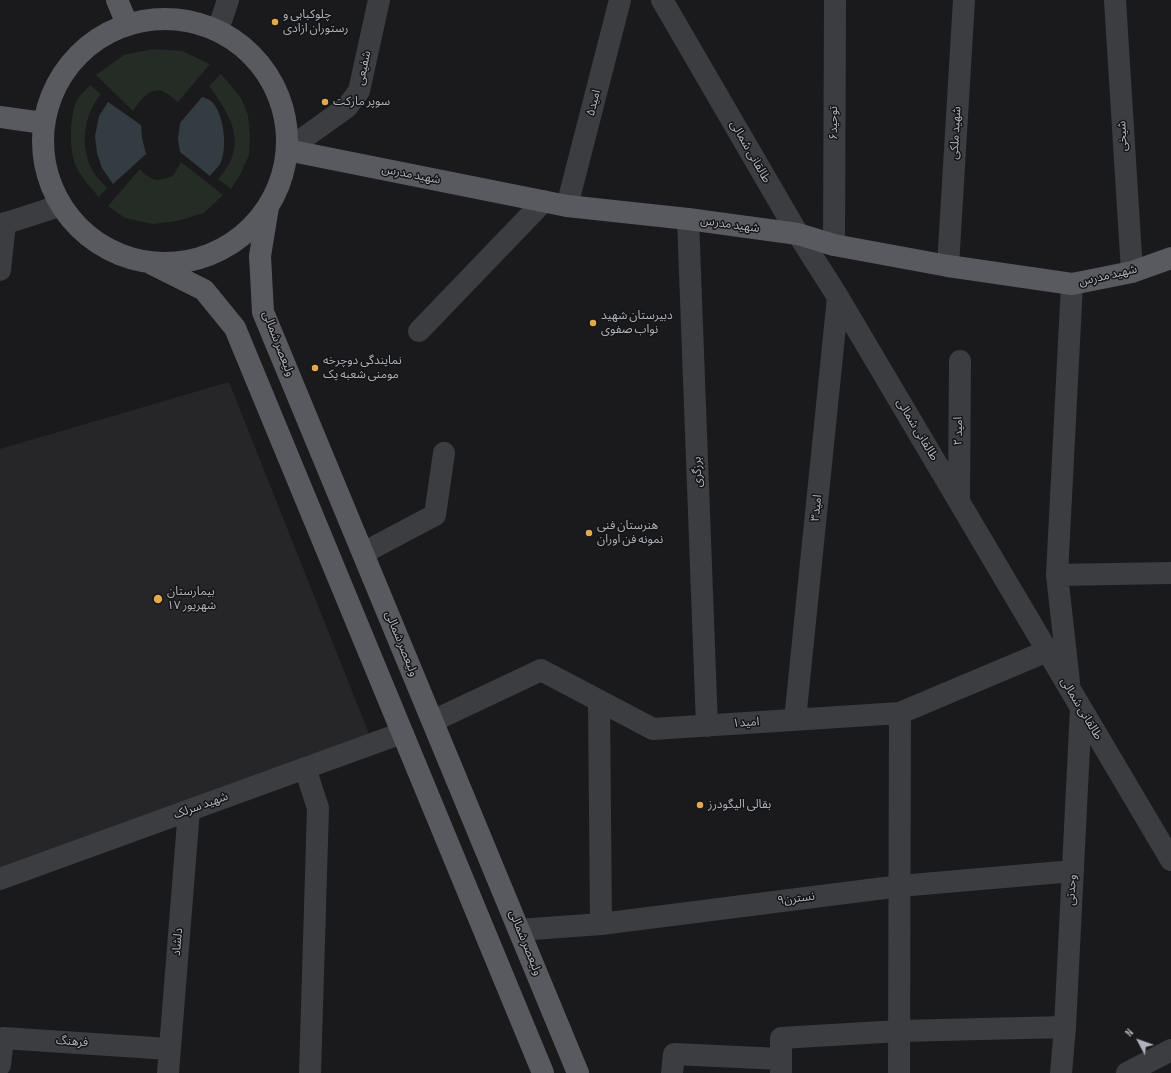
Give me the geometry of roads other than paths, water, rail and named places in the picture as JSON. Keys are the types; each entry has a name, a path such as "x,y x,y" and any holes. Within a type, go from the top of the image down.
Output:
{"main road":[{"path":"117,0 127,24"},
{"path":"152,264 190,262 225,248 249,230 268,207 281,180 287,150 284,113 271,79 248,50 218,30 188,20 157,18 127,24 96,39 70,62 53,91 43,123 44,166 59,206 83,234 115,254 152,264 204,290 235,328 543,1073"},
{"path":"0,117 43,123"},
{"name":"شهید مدرس","path":"287,150 567,206 688,219 798,234 834,245 948,266 1072,284 1132,272 1171,258"},
{"name":"ولیعصر شمالی","path":"268,207 260,256 263,312 578,1073"}],"street":[{"path":"218,30 228,0"},
{"name":"شفیعی","path":"287,150 347,107 360,91 379,0"},
{"name":"امید۵","path":"567,206 620,0"},
{"name":"طالقانی شمالی","path":"662,0 798,234 838,297 1171,860"},
{"name":"توحید۶","path":"834,245 835,0"},
{"name":"شهید ملکی","path":"948,266 964,0"},
{"name":"شیخی","path":"1115,0 1132,272"},
{"path":"419,331 544,201"},
{"path":"0,270 2,224 59,206"},
{"name":"برزگری","path":"688,219 707,726"},
{"path":"1072,284 1057,575 1075,699"},
{"name":"امید۳","path":"795,720 838,297"},
{"name":"امید ۲","path":"959,501 960,360"},
{"path":"363,553 436,515 444,453"},
{"path":"1057,575 1171,573"},
{"name":"امید۱","path":"433,721 541,670 653,730 900,713 1047,651"},
{"name":"وحدتی","path":"1061,1073 1065,1027 1073,871 1075,699"},
{"path":"599,701 601,924"},
{"path":"899,1073 900,713"},
{"name":"شهید سرلک","path":"0,879 402,733"},
{"path":"305,768 318,808 310,1073"},
{"name":"دلشاد","path":"168,1073 190,810"},
{"name":"نسترن۹","path":"519,930 601,924 900,886 1073,871"},
{"path":"672,1073 674,1054 781,1066 781,1038 899,1031 1065,1027"},
{"name":"فرهنگ","path":"0,1065 3,1038 169,1049"},
{"path":"1127,1073 1171,1050"}],"place":[{"name":"چلوکبابی و رستوران ازادی","path":"275,22"},
{"name":"سوپر مارکت","path":"325,102"},
{"name":"دبیرستان شهید نواب صفوی","path":"593,323"},
{"name":"نمایندگی دوچرخه مومنی شعبه یک","path":"315,368"},
{"name":"هنرستان فنی نمونه فن اوران","path":"589,533"},
{"name":"بیمارستان ۱۷ شهریور","path":"158,599"},
{"name":"بقالی الیگودرز","path":"700,805"}]}
